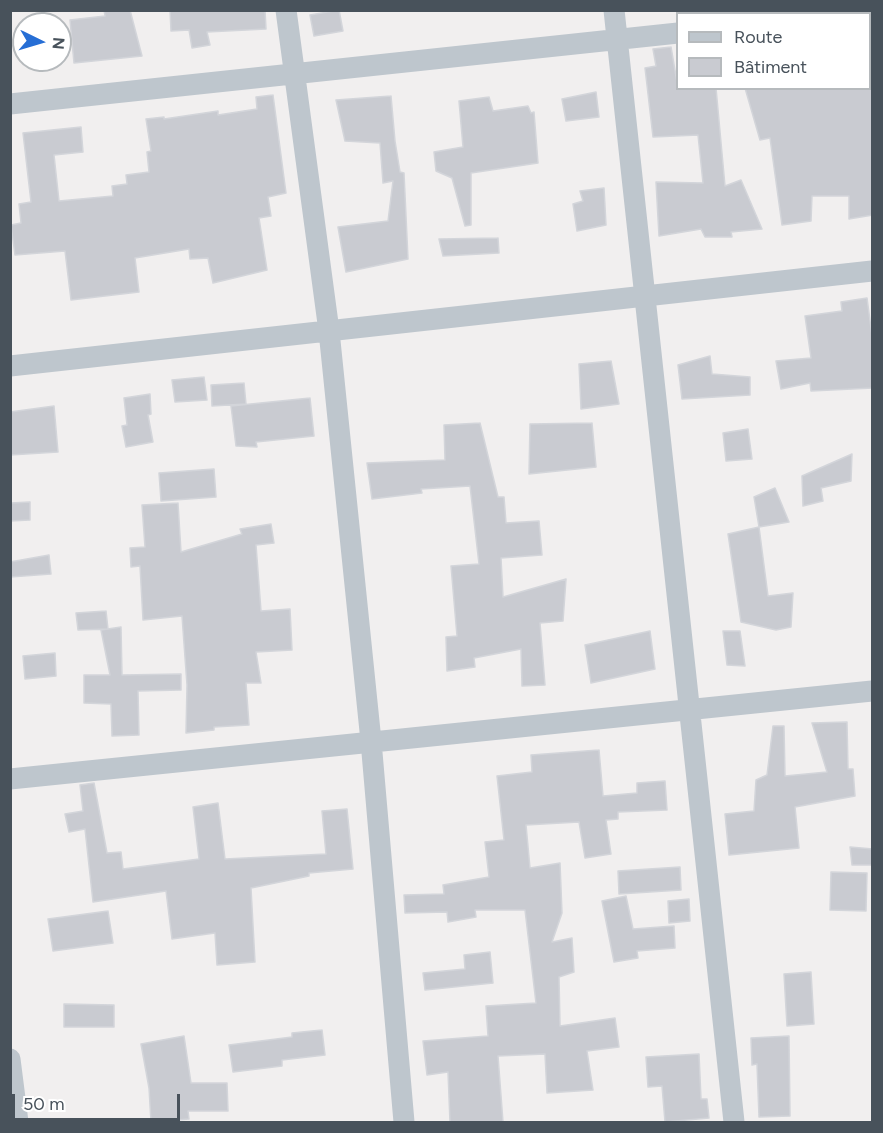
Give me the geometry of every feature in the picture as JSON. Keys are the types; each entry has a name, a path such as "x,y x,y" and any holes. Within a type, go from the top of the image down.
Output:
{"street":[{"path":"285,10 329,331 371,741 404,1122"},
{"path":"614,10 647,296 734,1122"},
{"path":"10,104 676,33"},
{"path":"10,366 873,271"},
{"path":"10,779 873,691"},
{"path":"10,1059 18,1122"}],"building":[{"path":"104,10 130,10 142,56 74,63 72,20 105,16"},
{"path":"170,10 265,10 266,29 207,32 210,45 192,48 189,30 171,31"},
{"path":"339,10 343,31 314,36 310,15"},
{"path":"671,47 676,90 716,90 725,186 741,180 762,229 731,232 732,237 705,237 701,229 659,236 656,182 703,183 698,135 653,137 645,68 656,66 653,49"},
{"path":"873,88 873,215 849,219 849,196 812,196 811,221 782,225 770,138 760,140 746,90 871,90"},
{"path":"596,92 599,117 566,121 562,99"},
{"path":"273,95 286,193 268,197 271,216 259,218 267,270 213,283 208,258 190,259 189,249 135,258 139,292 71,300 65,251 15,255 11,225 21,223 19,204 31,202 23,133 81,127 83,152 54,155 59,201 113,196 112,186 127,184 126,175 149,172 147,152 151,151 146,119 164,117 164,119 218,111 218,115 257,109 256,97"},
{"path":"391,96 400,172 404,173 408,259 346,272 338,227 388,221 393,181 383,183 380,143 345,141 336,100"},
{"path":"489,97 493,111 528,106 531,113 534,112 538,163 471,173 471,225 465,226 452,178 436,171 434,152 463,147 459,101"},
{"path":"604,188 606,225 577,231 573,204 583,201 580,191"},
{"path":"498,238 499,253 443,256 439,239"},
{"path":"867,298 873,343 873,388 811,391 810,383 781,389 776,361 811,358 805,316 842,311 841,302"},
{"path":"710,356 712,374 750,377 750,395 682,399 678,365"},
{"path":"611,361 619,404 581,409 579,364"},
{"path":"204,377 207,400 175,402 172,380"},
{"path":"244,383 246,404 212,406 211,385"},
{"path":"150,394 151,414 148,415 153,442 126,447 122,426 127,425 124,398"},
{"path":"310,398 314,436 256,442 257,447 236,446 231,406"},
{"path":"54,406 58,452 10,455 10,412"},
{"path":"480,423 498,497 504,497 506,523 539,521 542,555 501,558 503,597 566,579 563,621 540,623 545,685 522,686 521,649 474,658 475,667 447,671 446,637 457,636 451,566 479,564 470,486 421,489 422,493 372,499 367,463 445,460 444,425"},
{"path":"592,423 596,467 529,474 530,424"},
{"path":"748,429 752,459 726,461 723,433"},
{"path":"852,454 851,481 821,488 823,501 803,506 802,476"},
{"path":"214,469 216,497 161,501 159,473"},
{"path":"775,488 789,522 759,527 754,497"},
{"path":"30,502 30,520 10,521 10,503"},
{"path":"178,503 181,552 242,534 240,529 271,524 274,543 256,545 261,611 290,609 292,650 256,652 261,683 246,683 249,725 214,727 214,730 186,733 187,685 182,616 143,620 140,566 131,567 130,548 145,547 142,505"},
{"path":"759,527 768,596 793,593 791,627 776,630 741,622 728,534"},
{"path":"49,555 51,574 10,577 10,562"},
{"path":"106,611 108,629 78,630 76,613"},
{"path":"121,627 122,675 181,674 181,690 138,691 139,735 112,736 111,704 84,703 84,675 110,675 101,630"},
{"path":"650,631 655,669 591,683 585,645"},
{"path":"723,631 740,631 745,666 727,665"},
{"path":"55,653 56,676 25,679 23,656"},
{"path":"847,722 848,769 853,769 855,796 795,807 799,848 729,855 725,814 754,811 756,780 767,775 773,726 784,726 785,776 827,772 812,723"},
{"path":"599,750 603,796 637,793 637,783 665,781 667,810 618,812 618,819 606,820 611,854 585,858 579,822 526,825 530,868 560,863 562,913 552,942 572,938 574,972 559,977 560,1026 615,1018 619,1047 587,1051 593,1090 547,1093 545,1054 498,1056 503,1122 450,1122 448,1072 427,1075 423,1041 488,1036 486,1006 536,1003 525,910 475,910 476,917 448,922 447,912 405,913 404,895 444,894 443,885 489,877 485,842 504,840 497,776 532,772 531,755"},
{"path":"94,783 107,853 121,852 123,869 199,859 193,807 218,803 225,859 326,854 322,811 347,809 353,869 309,873 309,876 251,888 255,962 217,965 215,933 172,939 166,891 93,902 85,829 69,832 65,814 83,811 80,785"},
{"path":"850,847 873,849 873,865 852,865"},
{"path":"680,867 681,890 619,894 618,871"},
{"path":"831,872 867,873 866,911 830,910"},
{"path":"626,896 633,929 674,926 675,948 637,951 638,958 614,962 602,901"},
{"path":"689,899 690,921 669,923 668,901"},
{"path":"108,911 113,943 53,951 48,919"},
{"path":"490,952 493,983 425,990 423,973 465,969 464,955"},
{"path":"811,972 814,1024 787,1026 784,974"},
{"path":"64,1004 114,1005 114,1027 64,1027"},
{"path":"322,1030 325,1055 282,1060 282,1066 233,1072 229,1045 292,1037 292,1033"},
{"path":"184,1036 191,1083 227,1083 228,1111 188,1111 189,1119 151,1122 149,1088 141,1044"},
{"path":"789,1036 790,1116 759,1117 757,1064 752,1065 751,1038"},
{"path":"699,1054 701,1099 707,1099 709,1118 665,1122 662,1086 648,1087 646,1057"}]}
